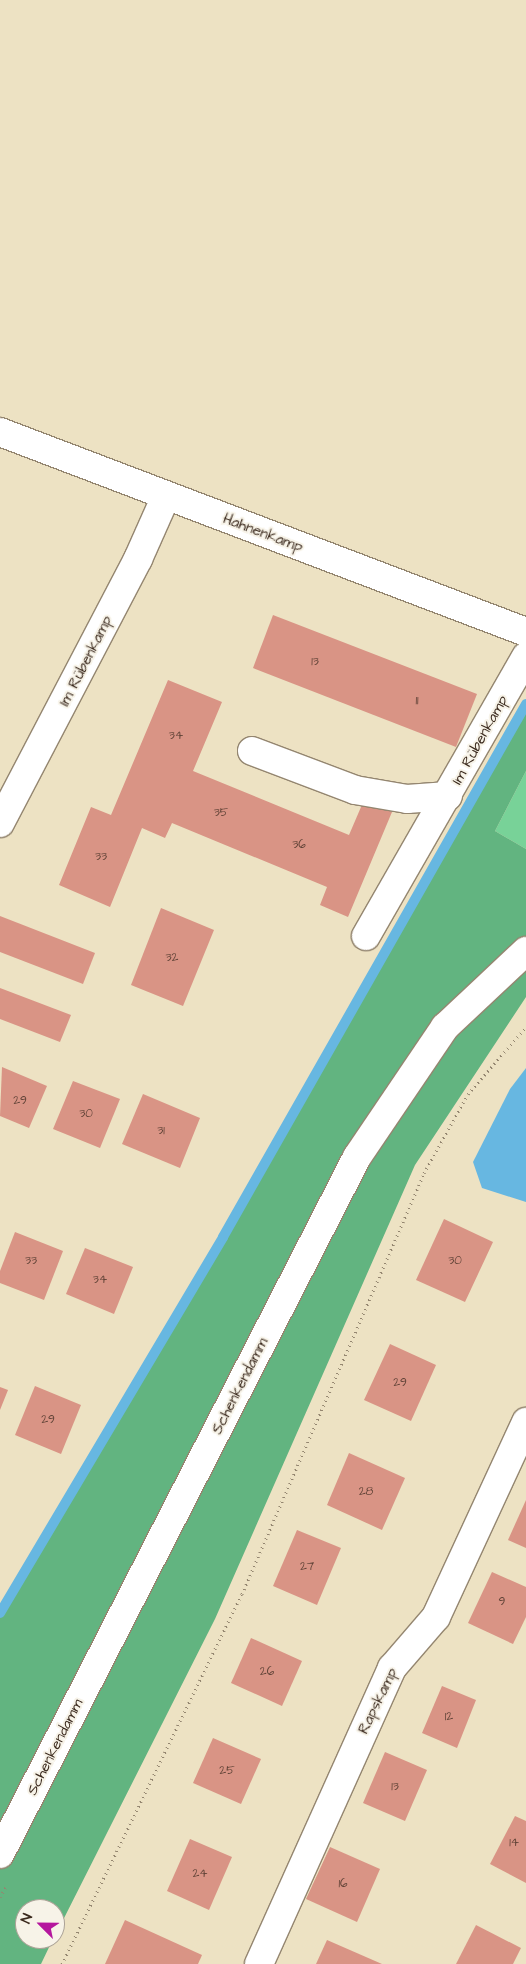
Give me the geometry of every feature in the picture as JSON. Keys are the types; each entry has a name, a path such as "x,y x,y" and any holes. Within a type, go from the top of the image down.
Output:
{"street":[{"name":"Hahnenkamp","path":"0,432 526,632"},
{"name":"Im Rübenkamp","path":"0,823 138,559 166,496"},
{"name":"Im Rübenkamp","path":"366,936 526,657"},
{"name":"Im Rübenkamp","path":"252,751 355,790 407,799 448,796"},
{"name":"Schenkendamm","path":"0,1854 357,1158 445,1027 526,950"},
{"name":"Rapskamp","path":"259,1964 392,1668 436,1617 526,1422"}],"path":[{"path":"62,1964 242,1594 424,1174 468,1094 526,1027"}],"green space":[{"path":"526,704 526,771 495,831 526,849 526,997 415,1165 215,1619 65,1916 65,1899 15,1899 15,1949 48,1949 41,1964 0,1964 0,1610 372,981"},
{"path":"526,771 526,849 495,831"}],"water":[{"path":"526,1068 526,1202 482,1188 473,1162 510,1089"}],"building":[{"path":"273,615 477,694 456,747 253,668"},
{"path":"168,680 222,702 193,771 349,835 364,800 392,812 348,917 320,905 327,887 172,823 165,838 142,828 110,907 59,885 91,807 111,815"},
{"path":"161,908 214,930 183,1006 131,985"},
{"path":"0,916 95,953 83,984 0,952"},
{"path":"0,988 71,1015 60,1042 0,1019"},
{"path":"2,1067 47,1086 29,1128 0,1116"},
{"path":"73,1081 120,1099 100,1148 53,1129"},
{"path":"143,1094 200,1118 180,1168 122,1144"},
{"path":"444,1219 493,1242 465,1302 416,1280"},
{"path":"15,1232 63,1251 44,1300 0,1283 0,1271"},
{"path":"85,1248 133,1267 114,1314 66,1294"},
{"path":"390,1344 436,1365 411,1421 364,1400"},
{"path":"35,1386 81,1405 61,1454 15,1435"},
{"path":"0,1387 8,1390 0,1410"},
{"path":"349,1453 405,1478 382,1530 327,1505"},
{"path":"526,1500 526,1548 508,1540"},
{"path":"297,1530 341,1548 317,1605 273,1586"},
{"path":"492,1572 526,1587 526,1617 513,1644 468,1623"},
{"path":"251,1638 302,1661 282,1706 231,1683"},
{"path":"442,1686 476,1700 457,1748 422,1733"},
{"path":"213,1738 261,1759 241,1804 193,1783"},
{"path":"385,1752 427,1770 405,1821 363,1803"},
{"path":"515,1816 526,1821 526,1883 490,1864"},
{"path":"190,1839 232,1857 209,1910 167,1891"},
{"path":"330,1847 380,1869 357,1922 306,1899"},
{"path":"125,1920 202,1955 198,1964 105,1964"},
{"path":"476,1925 521,1948 513,1964 456,1964"},
{"path":"327,1940 382,1964 316,1964"}],"waterway":[{"path":"0,1613 223,1237 526,704"}]}
